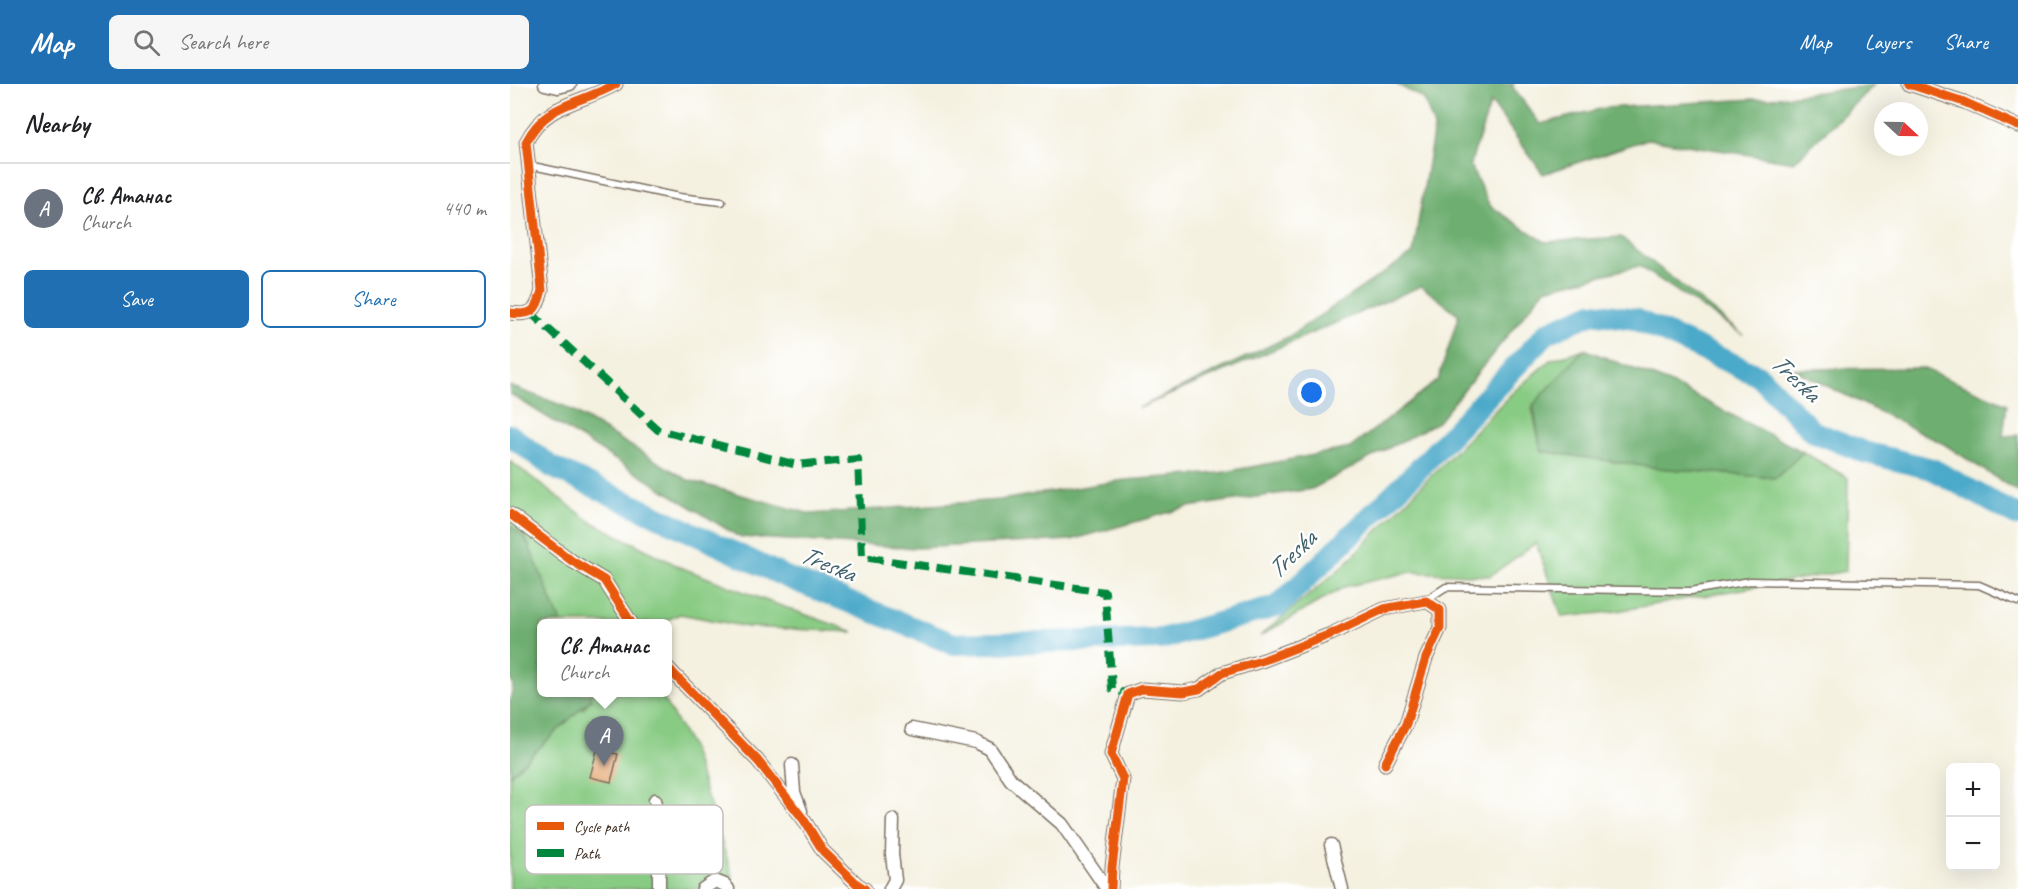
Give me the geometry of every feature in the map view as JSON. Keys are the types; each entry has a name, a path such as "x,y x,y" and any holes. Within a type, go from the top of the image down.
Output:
{"street":[{"path":"545,84 558,87 570,84"},
{"path":"510,313 527,314 533,310 539,304 542,290 526,142 536,124 562,107 616,84"},
{"path":"1909,84 1964,102 2018,126"},
{"path":"510,514 572,561 604,580 629,619"},
{"path":"1109,889 1123,779 1111,754 1128,694 1142,689 1183,692 1198,689 1222,673 1320,639 1384,609 1426,601 1440,610 1440,628 1426,658 1406,724 1385,764"},
{"path":"672,672 758,761 804,820 823,851 865,889"},
{"path":"912,729 976,742 990,749 1011,780 1062,824 1109,889"},
{"path":"792,765 794,792 804,820"},
{"path":"655,800 656,805"},
{"path":"890,889 895,880 892,854 893,820"},
{"path":"1330,845 1342,889"},
{"path":"703,889 716,881 728,889"}],"lane":[{"path":"528,165 679,197 722,202"},
{"path":"1426,601 1446,587 1691,591 1750,581 1980,585 2018,602"}],"green space":[{"path":"1396,84 1514,84 1512,86 1540,124 1604,108 1771,98 1874,85 1794,162 1648,139 1543,174 1491,102 1470,165 1490,206 1545,242 1621,237 1743,335 1639,266 1545,289 1438,422 1312,489 1188,507 1071,540 916,548 739,537 510,394 510,386 564,406 688,480 811,514 1000,500 1125,480 1219,473 1350,448 1438,380 1459,315 1421,286 1139,408 1288,337 1413,253 1434,127 1424,99"},
{"path":"1584,349 1532,408 1541,451 1658,468 1776,478 1803,452 1848,478 1846,571 1611,612 1562,617 1536,543 1490,576 1410,572 1344,587 1260,636 1343,566 1510,395 1550,360"},
{"path":"1584,349 1674,385 1803,452 1776,478 1658,468 1541,451 1533,405"},
{"path":"1922,368 2007,404 2003,436 2018,435 2018,492 1944,444 1793,369"},
{"path":"510,461 590,521 680,567 854,632 748,627 680,614 669,619 559,619 526,539 510,525"},
{"path":"510,525 526,539 559,619 537,619 537,697 590,697 591,699 510,775 510,702 513,685 510,678"},
{"path":"590,697 662,697 691,747 710,805 525,805 525,874 723,874 723,846 733,877 711,889 510,889 510,775 581,708 583,709"}],"building":[{"path":"597,750 618,754 611,782 590,777"}],"waterway":[{"name":"Treska","path":"510,435 552,467 786,577 954,644 1161,639 1278,606 1416,472 1548,332 1593,313 1635,319 1759,376 1812,431 1864,452 1932,469 2018,516"}],"marked path":[{"path":"530,312 658,430 797,465 858,459 862,557 1105,592 1112,689 1128,694"}],"cycle path":[{"path":"510,313 528,313 538,303 542,290 526,142 534,129 554,111 616,84"},
{"path":"1909,84 1964,102 2018,126"},
{"path":"510,514 572,561 604,580 629,619"},
{"path":"1111,889 1123,779 1111,754 1128,694 1142,689 1183,692 1199,689 1222,673 1264,660 1331,634 1384,609 1426,601 1440,610 1440,628 1426,658 1406,724 1385,764"},
{"path":"672,672 758,761 804,820 823,851 865,889"}],"place":[{"name":"Св. Атанас","path":"604,766"}]}
